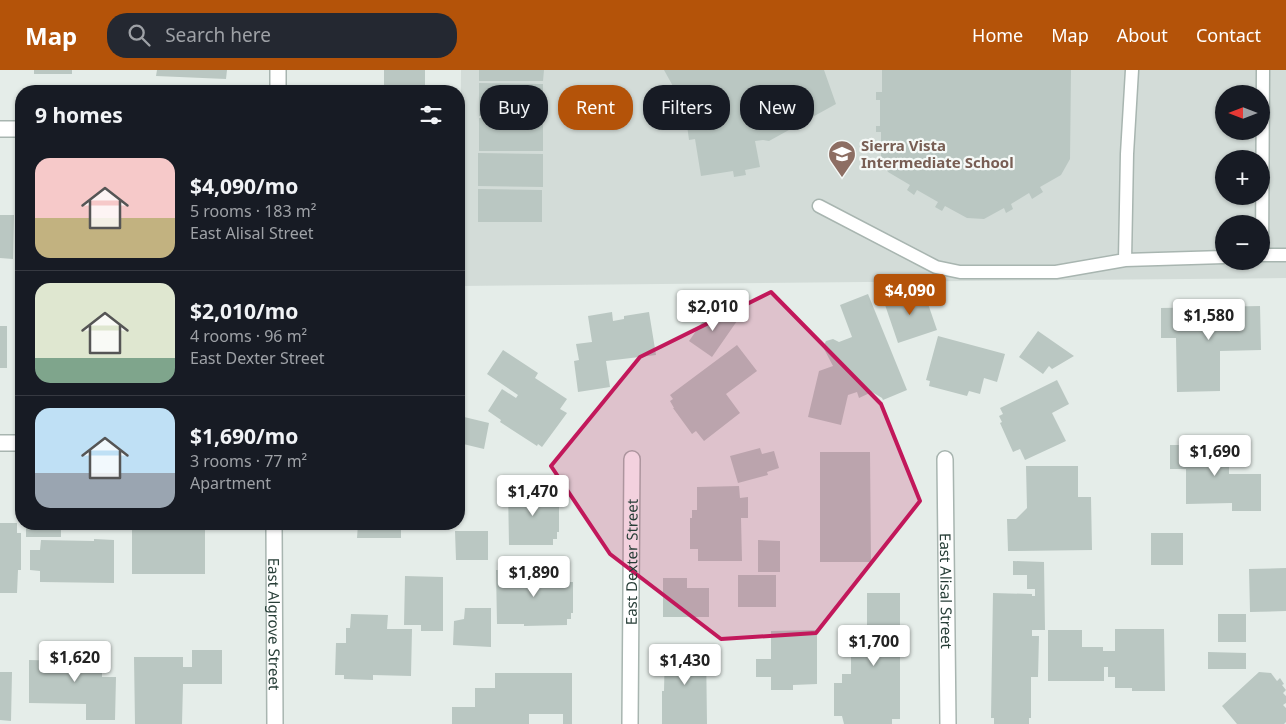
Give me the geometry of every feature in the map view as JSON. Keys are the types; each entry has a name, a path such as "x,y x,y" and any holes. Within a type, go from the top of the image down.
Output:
{"street":[{"path":"278,70 278,85"},
{"path":"0,129 15,129"},
{"path":"0,443 15,442"},
{"name":"East Dexter Street","path":"630,724 632,459"},
{"name":"East Alisal Street","path":"945,459 948,724"},
{"name":"East Algrove Street","path":"274,530 275,724"}],"lane":[{"path":"1125,260 1127,154 1132,70"},
{"path":"1261,215 1263,70"},
{"path":"819,206 936,267 960,272 1056,272 1125,260 1215,257"},
{"path":"1270,255 1286,254"}],"highlighted area":[{"path":"771,292 881,404 920,501 816,633 721,639 610,554 551,466 640,357"}],"shaded area":[{"name":"Sierra Vista Intermediate School","path":"461,70 1286,70 1286,278 465,286 465,85 461,85"}],"building":[{"path":"34,70 72,70 72,74 34,74"},
{"path":"157,70 227,70 226,79 156,76"},
{"path":"384,70 425,70 425,85 384,85"},
{"path":"479,70 544,70 543,81 479,81"},
{"path":"664,70 824,70 836,104 814,116 814,85 740,85 740,130 789,130 769,141 755,141 760,167 745,170 746,175 734,177 733,171 701,176 695,139 689,140 688,130 730,130 730,85 672,85"},
{"path":"882,70 1071,70 1070,159 1061,175 1040,187 1043,192 1032,199 1029,193 1011,204 1013,209 1006,213 1004,208 984,219 967,218 945,206 942,211 935,207 938,202 917,190 914,195 907,190 910,185 888,172 881,160 881,132 876,132 876,126 880,126 880,100 876,100 876,92 882,92"},
{"path":"479,83 543,84 480,85 479,116"},
{"path":"479,118 480,130 543,130 543,151 479,151"},
{"path":"478,153 543,154 543,187 478,186"},
{"path":"478,189 542,190 542,222 478,222"},
{"path":"0,215 14,215 13,259 0,258"},
{"path":"868,294 907,390 883,400 872,392 859,398 857,392 848,395 841,425 808,417 819,371 833,366 823,347 826,341 833,339 839,342 852,337 840,305"},
{"path":"925,295 937,330 898,343 882,296"},
{"path":"1260,306 1261,350 1220,351 1220,391 1177,392 1176,338 1161,338 1161,308"},
{"path":"712,308 724,315 725,313 737,321 712,357 689,341"},
{"path":"612,312 613,321 624,319 624,316 649,312 656,355 606,361 610,387 578,392 574,361 579,360 576,344 592,342 588,316"},
{"path":"0,326 7,326 7,368 0,368"},
{"path":"1038,331 1074,356 1052,369 1049,366 1043,374 1019,357"},
{"path":"938,336 1005,354 997,382 984,378 980,394 969,391 967,396 929,386 930,381 926,380"},
{"path":"737,345 757,371 726,394 740,413 704,441 696,431 692,434 673,408 670,401 673,399 670,395"},
{"path":"503,350 538,373 535,378 567,399 560,409 567,413 542,447 538,444 537,446 500,422 501,420 488,411 502,389 516,398 518,395 487,374"},
{"path":"1057,380 1069,404 1052,413 1066,441 1025,460 1020,449 1013,452 1000,423 1002,422 999,416 1003,414 1000,408"},
{"path":"465,417 489,423 484,449 465,444"},
{"path":"1191,442 1229,442 1229,474 1261,474 1261,511 1232,511 1232,503 1186,504 1186,469 1170,469 1170,445 1191,445"},
{"path":"760,448 762,454 774,451 779,468 767,472 768,475 738,483 730,456"},
{"path":"820,452 870,452 871,562 820,562"},
{"path":"1026,466 1078,466 1078,497 1091,497 1092,550 1008,551 1007,519 1016,519 1027,508"},
{"path":"739,486 740,498 748,497 748,518 741,518 742,561 698,561 698,549 690,549 690,518 692,518 692,510 697,510 697,487"},
{"path":"508,489 552,489 552,501 559,501 559,532 557,532 557,539 553,539 553,545 509,545"},
{"path":"0,523 15,523 15,530 17,530 17,533 21,533 21,570 18,570 17,593 0,593"},
{"path":"26,530 61,530 61,537 26,537"},
{"path":"132,530 205,530 205,574 132,574"},
{"path":"358,530 401,530 401,538 357,538"},
{"path":"455,531 488,531 488,560 456,560"},
{"path":"1151,533 1183,533 1183,565 1151,565"},
{"path":"94,539 114,540 114,583 40,582 40,571 30,570 30,550 40,550 41,540 94,541"},
{"path":"758,540 780,541 780,572 758,572"},
{"path":"1013,561 1044,562 1045,630 1032,630 1032,636 1039,636 1038,677 1031,677 1031,718 1029,718 1029,724 994,724 994,718 991,718 993,593 1032,594 1032,596 1035,596 1035,589 1027,589 1027,575 1013,575"},
{"path":"1286,568 1286,611 1250,612 1249,569"},
{"path":"496,570 567,570 567,582 573,582 573,613 571,613 571,619 567,619 567,625 524,626 524,624 497,624"},
{"path":"738,575 776,575 776,607 738,607"},
{"path":"405,576 443,577 443,631 421,631 421,625 404,625"},
{"path":"663,578 687,578 687,588 709,588 709,617 663,617"},
{"path":"867,593 900,593 900,719 892,719 892,724 844,724 842,716 834,716 834,683 842,683 842,674 851,674 851,638 867,638"},
{"path":"465,608 491,608 491,647 453,645 454,621 464,619"},
{"path":"351,614 388,615 387,629 412,629 411,676 373,675 373,680 344,679 344,675 335,675 336,643 346,643 346,628 350,628"},
{"path":"1218,614 1246,614 1246,642 1218,642"},
{"path":"1115,629 1164,629 1165,691 1132,691 1132,688 1115,688 1115,677 1108,677 1108,667 1104,667 1104,681 1048,681 1048,630 1082,630 1082,647 1103,647 1103,651 1115,651"},
{"path":"817,630 817,684 793,685 793,690 771,690 771,677 756,677 756,659 771,659 771,631"},
{"path":"72,644 100,644 102,677 116,677 115,720 86,720 86,704 29,703 29,660 72,661"},
{"path":"665,646 706,647 707,724 662,724"},
{"path":"192,650 222,650 222,684 183,684 182,724 135,724 134,657 183,657 183,667 192,667"},
{"path":"1208,652 1246,653 1246,669 1208,669"},
{"path":"0,672 12,672 11,721 0,720"},
{"path":"1259,672 1271,673 1277,681 1280,678 1284,684 1282,685 1286,690 1283,693 1286,696 1286,703 1283,705 1286,708 1286,722 1284,724 1237,724 1222,706"},
{"path":"495,673 572,673 572,724 563,724 563,714 529,714 529,724 452,724 452,707 475,707 475,688 495,688"}],"place":[{"name":"Sierra Vista Intermediate School","path":"842,178"}]}
